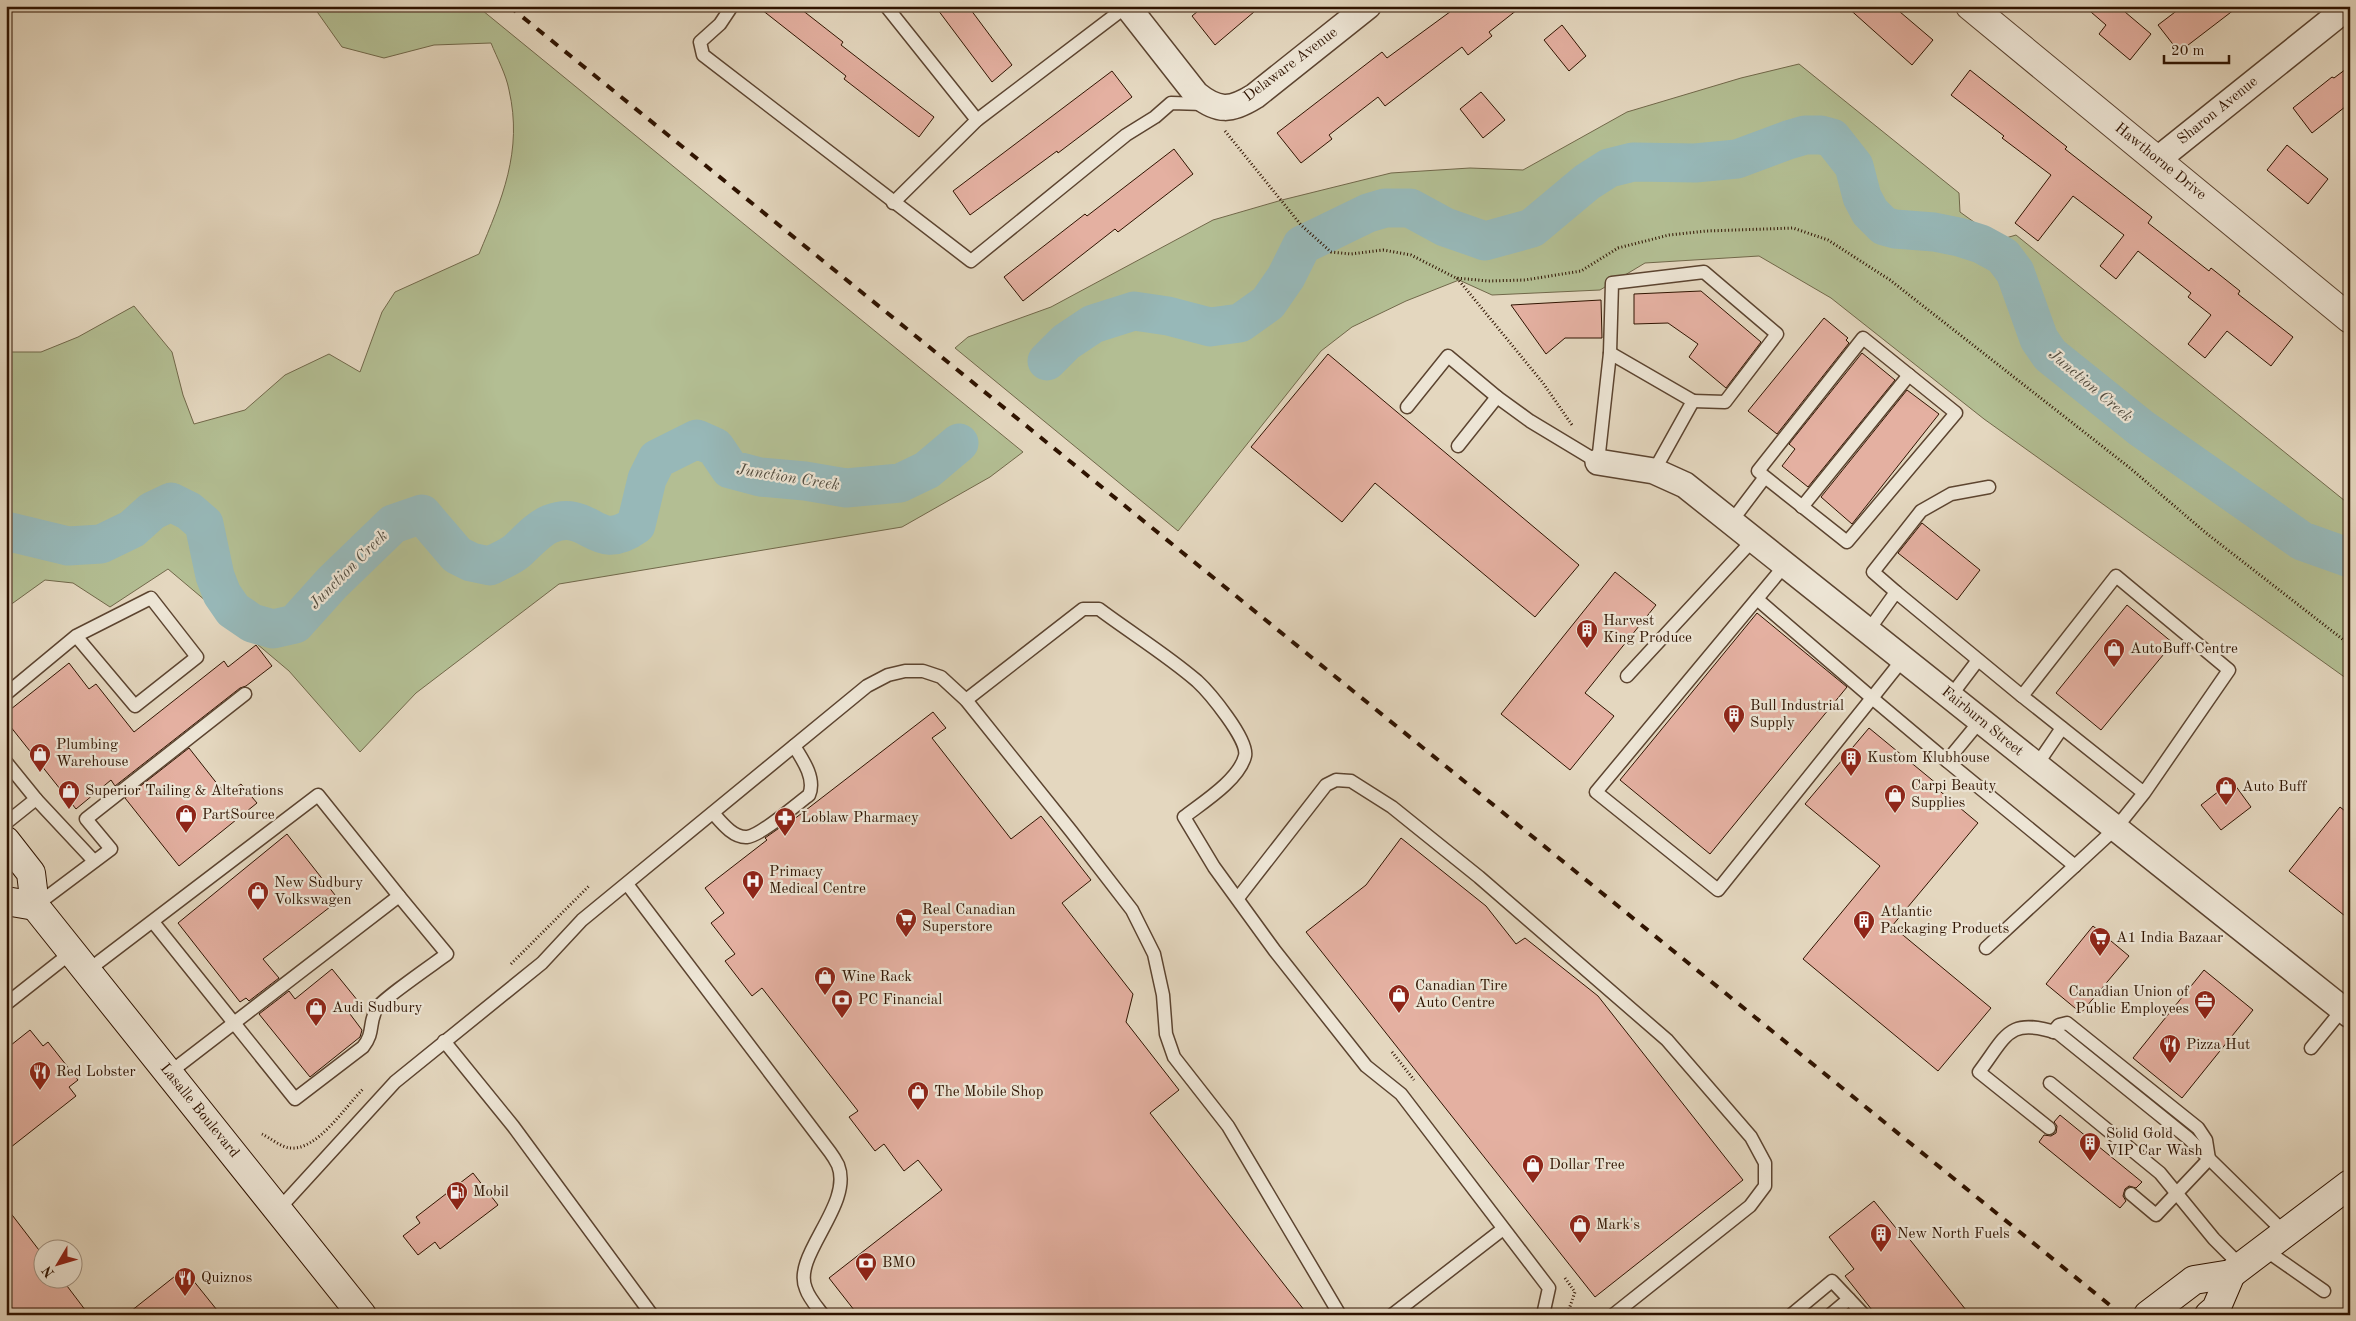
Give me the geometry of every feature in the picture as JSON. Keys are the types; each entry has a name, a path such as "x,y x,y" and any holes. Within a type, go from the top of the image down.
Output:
{"main road":[{"name":"Hawthorne Drive","path":"1970,6 2350,319"},
{"path":"6,841 31,872 35,906 6,901"},
{"name":"Lasalle Boulevard","path":"35,906 278,1210 353,1308"},
{"path":"2148,1315 2194,1280 2236,1270 2350,1184"},
{"path":"2209,1315 2216,1309 2236,1270"}],"street":[{"path":"1127,6 1170,63 1196,94 1209,104"},
{"name":"Delaware Avenue","path":"1209,104 1226,109 1242,104 1368,6"},
{"name":"Sharon Avenue","path":"2158,160 2349,6"},
{"name":"Fairburn Street","path":"1598,462 1654,471 1685,485 2346,1012"}],"lane":[{"path":"732,6 720,24 700,42 703,55 893,203 971,261 1119,141 1155,117 1171,103 1209,104"},
{"path":"886,6 977,120"},
{"path":"893,203 977,120 1127,6"},
{"path":"1407,407 1448,356 1530,422 1598,462 1610,353 1612,283 1704,272 1777,334 1725,402 1693,400 1610,353"},
{"path":"1862,338 1909,375 1956,413 1847,542 1758,471 1862,338"},
{"path":"1802,507 1909,375"},
{"path":"1458,446 1497,397"},
{"path":"1654,471 1693,400"},
{"path":"1731,522 1765,477"},
{"path":"1989,487 1951,494 1921,511 1872,572 2022,696 2144,792"},
{"path":"1627,676 1753,540"},
{"path":"1785,565 1596,792 1718,890 1903,659"},
{"path":"1986,948 2116,828 2144,792 2229,670 2116,576 2022,696"},
{"path":"1868,631 1896,592"},
{"path":"6,694 76,636 150,598 197,657 135,706 76,636"},
{"path":"1757,599 1947,761 2075,866"},
{"path":"966,700 1083,610 1099,609 1198,682 1224,713 1244,743 1246,756 1233,777 1184,818 1214,867 1275,951 1366,1066 1401,1094 1549,1288 1542,1315"},
{"path":"1950,697 1978,660"},
{"path":"278,1210 395,1082 542,963 582,920 867,686 888,675 906,671 923,671 941,677 966,700 1071,830 1132,910 1154,954 1163,995 1166,1034 1174,1057 1228,1126 1340,1315"},
{"path":"35,906 111,849 86,819 245,694"},
{"path":"1947,761 1980,721"},
{"path":"2036,766 2062,728"},
{"path":"713,813 727,828 738,835 748,837 761,831 809,795 812,787 806,764 794,746"},
{"path":"6,762 36,799 94,861"},
{"path":"1238,898 1326,785 1336,780 1350,781 1392,807 1479,877 1667,1040 1751,1136 1765,1163 1764,1186 1750,1206 1612,1315"},
{"path":"6,1004 80,961 153,922 318,795 447,954 377,1006 371,1022 370,1038 363,1047 295,1098 153,922"},
{"path":"6,823 36,799"},
{"path":"627,884 839,1166 840,1185 834,1207 808,1259 803,1274 805,1288 823,1315"},
{"path":"168,1073 399,896"},
{"path":"2311,1048 2346,1012"},
{"path":"2049,1128 1980,1072 2011,1031 2021,1026 2037,1026 2053,1032 2063,1022 2067,1023 2118,1062 2198,1128 2206,1140 2209,1159 2286,1232"},
{"path":"444,1042 512,1126 652,1315"},
{"path":"2050,1083 2160,1173 2236,1270"},
{"path":"2131,1194 2156,1214 2209,1159"},
{"path":"1392,1315 1503,1228"},
{"path":"2264,1249 2324,1291"},
{"path":"1791,1315 1832,1281 1864,1315"},
{"path":"1830,1315 1849,1299"}],"path":[{"path":"1209,104 1222,128 1301,225 1331,252 1351,254 1384,250 1410,255 1456,278 1543,383 1576,431"}],"green space":[{"path":"313,6 477,6 1023,452 990,477 902,527 559,584 416,693 360,752 289,671 168,569 110,607 73,583 45,580 6,608 6,352 41,352 78,337 134,306 172,352 183,395 194,424 245,410 285,375 329,354 360,372 382,312 395,292 479,254 502,194 512,154 513,112 508,84 491,43 434,45 384,58 342,47"},
{"path":"1799,64 1959,193 1960,212 1999,240 2016,235 2350,505 2350,681 1984,419 1831,298 1759,256 1645,263 1600,290 1492,295 1459,280 1406,301 1352,327 1321,351 1178,531 955,348 968,337 1051,307 1213,220 1282,200 1391,173 1470,168 1523,170 1627,112 1741,78"}],"building":[{"path":"757,6 797,6 843,42 841,45 934,117 919,137 844,79 846,76"},
{"path":"935,6 968,6 1012,65 992,82"},
{"path":"1204,6 1261,6 1215,45 1192,16"},
{"path":"1458,6 1522,6 1489,32 1492,36 1468,55 1462,47 1385,106 1378,97 1329,135 1332,139 1301,163 1277,133 1382,52 1387,58"},
{"path":"1846,6 1893,6 1933,40 1912,65"},
{"path":"2084,6 2118,6 2151,34 2130,60 2099,34 2106,25"},
{"path":"2183,6 2239,6 2179,52 2158,25"},
{"path":"1562,25 1586,56 1569,71 1544,40"},
{"path":"2350,66 2350,103 2312,133 2293,108 2332,77 2334,78"},
{"path":"1970,70 2067,147 2065,149 2152,217 2148,223 2209,271 2211,268 2240,291 2238,294 2293,337 2271,366 2227,331 2205,358 2188,344 2211,315 2188,297 2191,293 2138,251 2116,279 2100,266 2124,235 2073,196 2038,241 2015,223 2051,175 2002,138 2004,136 1951,95"},
{"path":"1112,71 1132,97 1058,153 1057,151 970,215 953,191"},
{"path":"1481,92 1505,120 1483,138 1460,109"},
{"path":"2287,145 2328,179 2308,204 2267,170"},
{"path":"1174,149 1193,174 1118,232 1115,229 1023,301 1004,277 1085,214 1087,216"},
{"path":"1701,291 1761,342 1726,388 1689,357 1698,344 1668,323 1634,324 1634,294"},
{"path":"1601,300 1602,338 1565,338 1546,354 1511,305"},
{"path":"1824,318 1848,338 1846,340 1849,343 1777,434 1748,411"},
{"path":"1862,353 1895,380 1808,487 1782,466 1795,449 1789,444"},
{"path":"1328,354 1579,565 1535,617 1375,483 1342,522 1251,447"},
{"path":"1907,390 1939,414 1852,524 1821,497"},
{"path":"1922,523 1980,570 1957,600 1898,553"},
{"name":"Harvest King Produce","path":"1615,572 1656,605 1585,693 1614,716 1570,770 1501,714"},
{"name":"AutoBuff Centre","path":"2127,605 2173,643 2101,730 2056,693"},
{"name":"Bull Industrial Supply","path":"1757,613 1847,687 1710,854 1620,780"},
{"path":"256,645 272,666 246,686 240,688 115,786 111,780 76,809 6,721 6,713 69,663 89,689 96,684 134,732 224,661 228,667"},
{"name":"Real Canadian Superstore","path":"933,712 946,728 932,738 1011,839 1041,816 1091,880 1062,903 1133,994 1126,1022 1179,1090 1150,1113 1308,1315 858,1315 829,1278 942,1190 918,1160 904,1171 884,1144 875,1151 849,1117 858,1111 762,988 752,996 725,961 735,954 711,923 724,913 705,888 767,840 765,838 793,820"},
{"name":"Atlantic Packaging Products","path":"1869,728 1937,784 1935,787 1978,823 1892,926 1991,1008 1938,1071 1803,959 1880,866 1805,804"},
{"name":"PartSource","path":"189,748 226,795 241,784 257,803 179,866 125,798"},
{"name":"Auto Buff","path":"2232,781 2251,807 2221,830 2201,805"},
{"path":"2340,807 2350,815 2350,920 2289,871"},
{"name":"New Sudbury Volkswagen","path":"287,834 339,900 263,959 279,978 249,1001 246,998 240,1002 178,923"},
{"path":"1401,838 1486,906 1516,944 1525,938 1598,996 1743,1180 1595,1297 1306,932 1366,885"},
{"path":"2093,926 2129,956 2081,1013 2046,984"},
{"name":"Audi Sudbury","path":"332,969 358,1001 347,1010 362,1030 360,1037 310,1077 259,1014 289,991 295,999"},
{"path":"2204,970 2253,1010 2182,1098 2133,1058"},
{"name":"Red Lobster","path":"30,1030 43,1046 48,1042 78,1080 69,1087 76,1096 6,1151 6,1049"},
{"name":"Solid Gold VIP Car Wash","path":"2060,1115 2142,1182 2136,1188 2129,1186 2125,1189 2123,1196 2126,1201 2120,1208 2039,1142 2044,1135 2051,1136 2056,1133 2057,1126 2054,1122"},
{"name":"Mobil","path":"473,1173 498,1205 440,1249 435,1242 418,1255 403,1236 420,1223 416,1217"},
{"name":"New North Fuels","path":"1874,1201 1900,1233 1903,1231 1970,1315 1876,1315 1845,1276 1854,1269 1829,1237"},
{"path":"6,1207 32,1241 32,1288 69,1288 89,1315 6,1315"},
{"path":"184,1269 221,1315 126,1315"}],"waterway":[{"name":"Junction Creek","path":"1047,361 1066,342 1093,324 1134,311 1168,316 1210,327 1240,323 1268,303 1286,277 1302,245 1368,213 1385,208 1410,208 1445,227 1485,241 1532,228 1587,182 1609,168 1633,162 1695,163 1737,159 1805,135 1821,135 1832,138 1854,166 1862,197 1870,212 1884,226 1959,237 1981,244 2003,256 2015,272 2039,339 2050,355 2141,428 2302,541 2350,558"},
{"name":"Junction Creek","path":"6,531 68,546 101,544 132,529 152,511 171,502 189,511 204,524 215,576 222,594 233,610 252,623 273,629 295,624 332,583 393,524 422,514 457,555 471,562 490,566 514,553 537,532 550,524 564,521 575,522 602,534 622,533 636,525 647,479 657,459 697,439 715,447 730,469 760,477 805,481 846,488 900,483 927,470 959,443"}],"railway":[{"path":"509,6 2122,1315"}],"place":[{"name":"Harvest King Produce","path":"1587,649"},
{"name":"AutoBuff Centre","path":"2114,668"},
{"name":"Bull Industrial Supply","path":"1734,734"},
{"name":"Plumbing Warehouse","path":"40,773"},
{"name":"Kustom Klubhouse","path":"1851,777"},
{"name":"Auto Buff","path":"2226,806"},
{"name":"Superior Tailing & Alterations","path":"69,810"},
{"name":"Carpi Beauty Supplies","path":"1895,814"},
{"name":"PartSource","path":"186,834"},
{"name":"Loblaw Pharmacy","path":"785,837"},
{"name":"Primacy Medical Centre","path":"753,900"},
{"name":"New Sudbury Volkswagen","path":"258,911"},
{"name":"Real Canadian Superstore","path":"906,938"},
{"name":"Atlantic Packaging Products","path":"1864,940"},
{"name":"A1 India Bazaar","path":"2100,957"},
{"name":"Wine Rack","path":"825,996"},
{"name":"Canadian Tire Auto Centre","path":"1399,1014"},
{"name":"PC Financial","path":"842,1019"},
{"name":"Canadian Union of Public Employees","path":"2205,1020"},
{"name":"Audi Sudbury","path":"316,1027"},
{"name":"Pizza Hut","path":"2170,1064"},
{"name":"Red Lobster","path":"40,1091"},
{"name":"The Mobile Shop","path":"918,1111"},
{"name":"Solid Gold VIP Car Wash","path":"2090,1162"},
{"name":"Dollar Tree","path":"1533,1184"},
{"name":"Mobil","path":"457,1211"},
{"name":"Mark's","path":"1580,1244"},
{"name":"New North Fuels","path":"1881,1253"},
{"name":"BMO","path":"866,1282"},
{"name":"Quiznos","path":"185,1297"}]}
